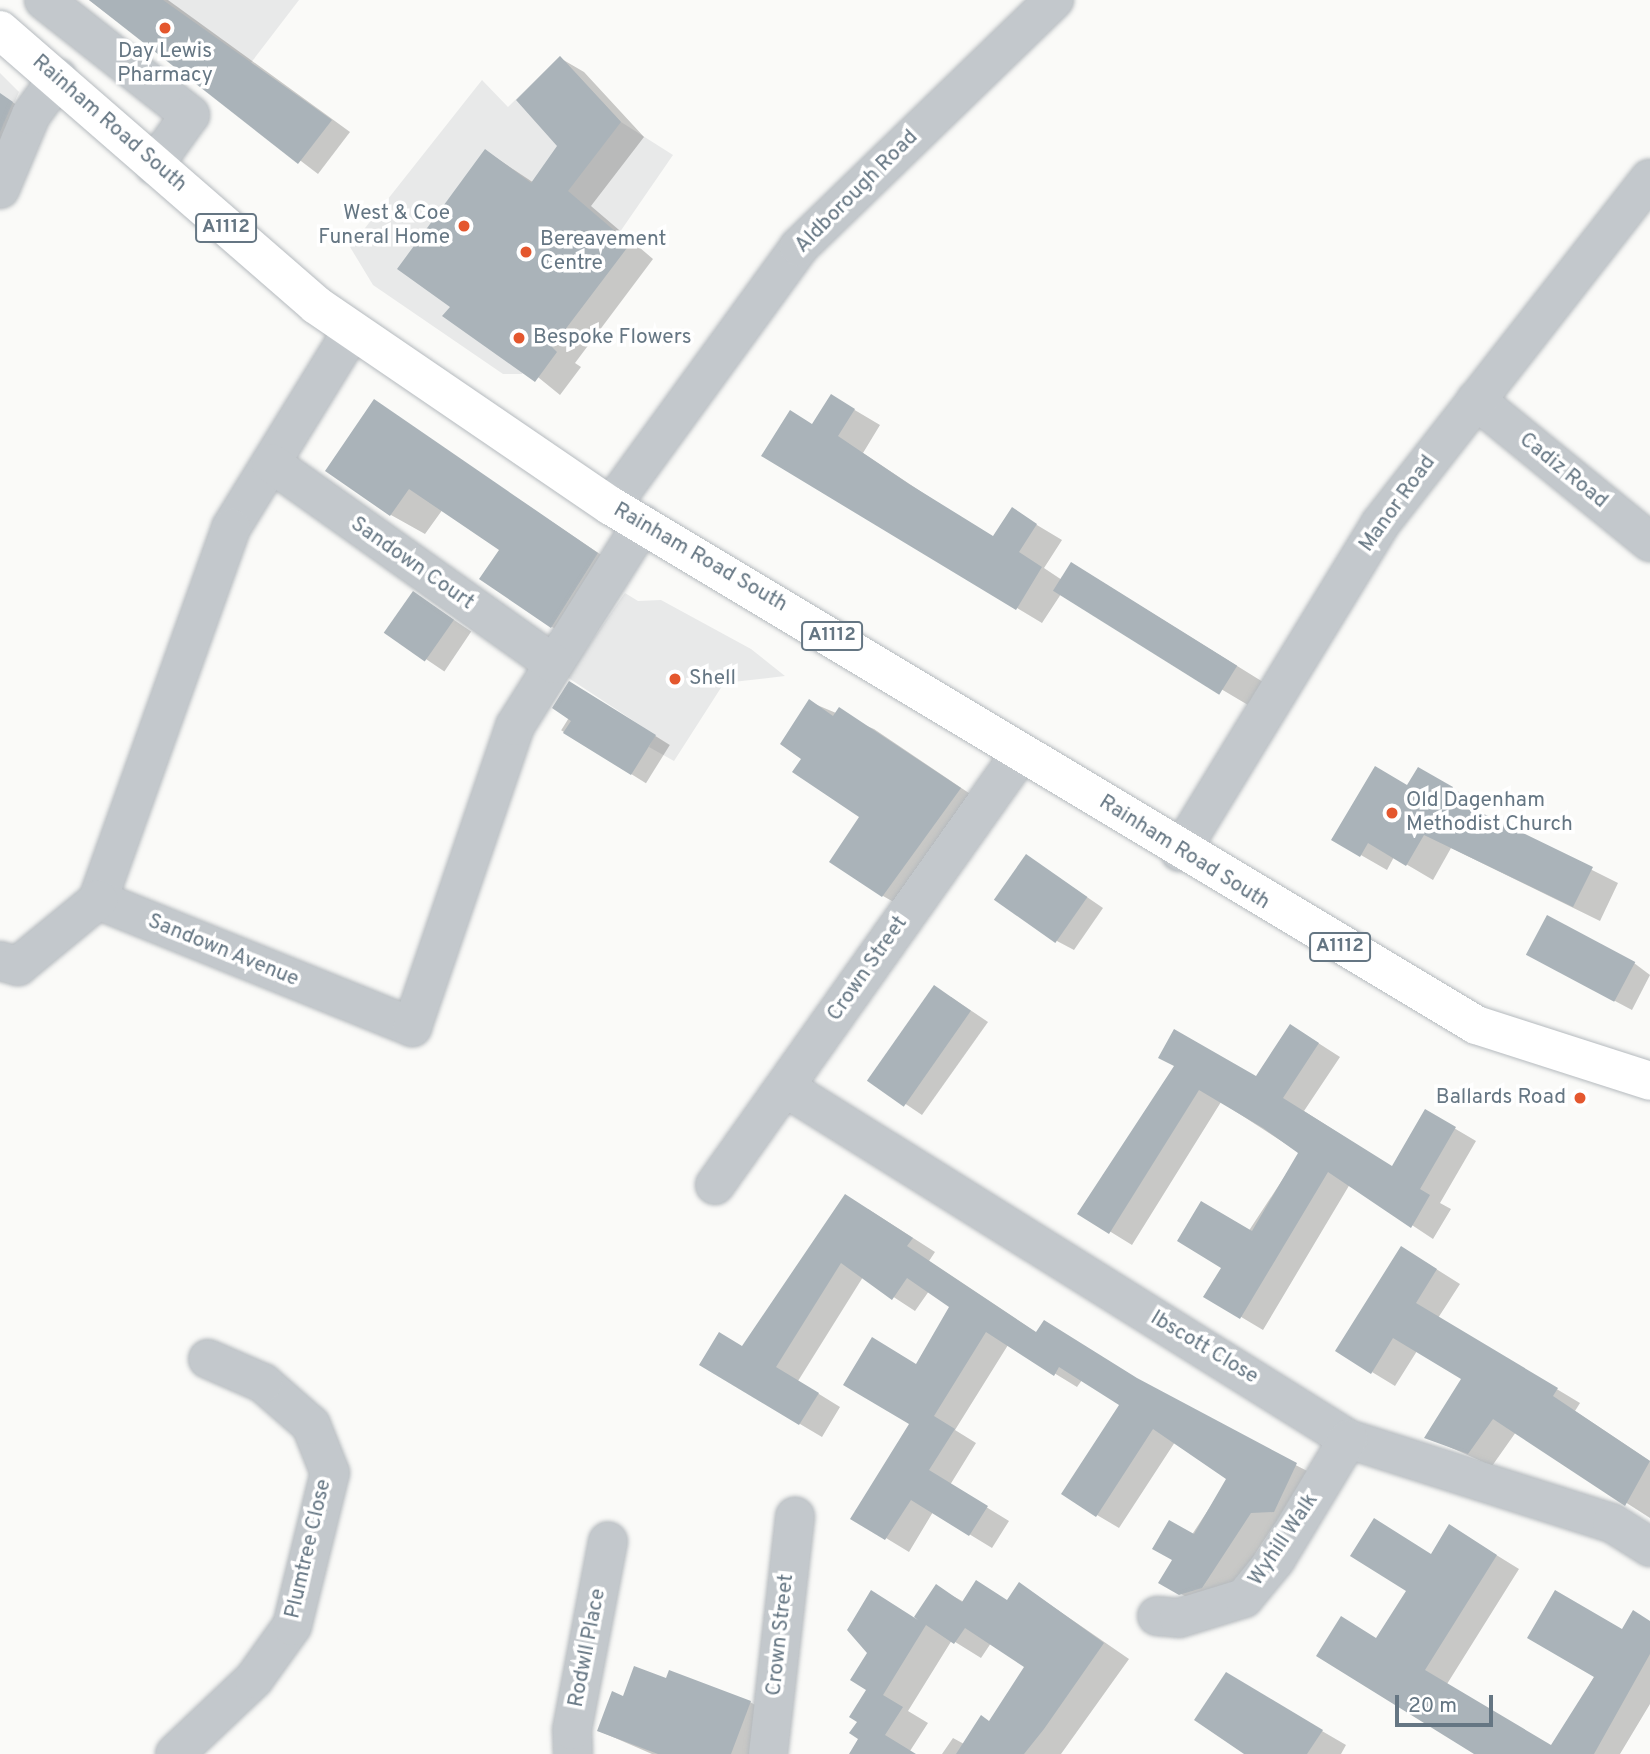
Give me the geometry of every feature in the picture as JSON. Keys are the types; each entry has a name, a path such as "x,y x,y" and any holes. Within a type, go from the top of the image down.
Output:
{"main road":[{"name":"Rainham Road South","path":"0,30 58,78 154,165 352,331 626,515 1180,852 1476,1026 1650,1081"}],"street":[{"path":"44,0 190,115 154,165"},
{"name":"Aldborough Road","path":"626,515 799,247 1054,0"},
{"path":"0,189 31,115 58,78"},
{"name":"Manor Road","path":"1180,852 1380,524 1650,179"},
{"path":"0,961 18,966 98,900 231,528 352,331"},
{"name":"Cadiz Road","path":"1476,400 1650,542"},
{"name":"Sandown Court","path":"271,463 554,664"},
{"name":"Sandown Avenue","path":"98,900 412,1027 515,726 554,664 626,515"},
{"name":"Crown Street","path":"715,1185 1021,753"},
{"name":"Ibscott Close","path":"786,1088 1348,1439 1612,1523 1650,1547"},
{"name":"Plumtree Close","path":"175,1754 254,1679 292,1626 330,1473 311,1425 263,1384 208,1359"},
{"name":"Wyhill Walk","path":"1157,1616 1179,1618 1244,1598 1276,1559 1348,1439"},
{"name":"Crown Street","path":"768,1754 795,1517"},
{"name":"Rodwll Place","path":"573,1754 572,1730 608,1541"}],"shaded area":[{"path":"90,0 299,0 221,102"},
{"path":"560,56 621,122 673,155 522,374 503,374 373,285 350,247 482,80 508,107"},
{"path":"0,73 19,92 14,103 26,112 0,184"},
{"path":"625,593 638,601 661,600 751,649 785,676 724,683 674,761 649,747 655,735 567,677"}],"building":[{"path":"89,0 163,0 332,120 298,164"},
{"path":"560,56 621,122 568,191 630,244 552,347 557,352 535,382 442,316 450,307 397,269 485,149 531,183 557,146 516,100"},
{"path":"0,93 13,102 0,132"},
{"path":"831,394 855,409 838,436 909,484 993,536 1012,507 1037,524 1019,552 1042,567 1016,610 761,456 790,410 812,424"},
{"path":"374,399 598,553 551,628 479,579 499,550 409,489 390,516 325,471"},
{"path":"1071,562 1237,666 1219,695 1053,591"},
{"path":"413,591 454,620 425,661 384,633"},
{"path":"569,681 656,735 631,775 563,733 571,721 552,708"},
{"path":"809,699 833,716 839,707 961,788 882,897 829,862 859,817 792,772 801,759 780,744"},
{"path":"1375,766 1407,785 1418,767 1453,787 1447,796 1593,867 1573,907 1424,835 1406,866 1368,843 1360,857 1331,840"},
{"path":"1026,854 1087,897 1055,943 994,900"},
{"path":"1547,915 1635,962 1614,1002 1526,955"},
{"path":"934,985 971,1011 904,1107 867,1081"},
{"path":"1290,1024 1319,1043 1283,1098 1392,1166 1425,1109 1456,1127 1420,1189 1430,1195 1411,1228 1328,1172 1240,1319 1203,1297 1221,1268 1177,1241 1201,1201 1252,1231 1298,1153 1263,1128 1199,1090 1109,1234 1077,1214 1174,1066 1158,1058 1174,1029 1256,1076"},
{"path":"845,1194 913,1238 907,1246 1036,1332 1044,1320 1137,1378 1297,1463 1274,1512 1251,1513 1202,1588 1179,1595 1158,1583 1172,1560 1152,1549 1169,1520 1194,1534 1226,1479 1153,1429 1096,1517 1061,1494 1119,1405 1059,1367 1054,1376 986,1332 934,1416 955,1429 929,1470 988,1506 969,1536 911,1500 885,1540 850,1519 909,1424 843,1385 872,1337 916,1364 949,1307 907,1278 892,1300 841,1263 776,1367 819,1393 799,1425 699,1365 719,1332 742,1346"},
{"path":"1401,1246 1437,1269 1416,1303 1558,1388 1553,1396 1650,1461 1625,1506 1493,1419 1468,1454 1424,1438 1461,1379 1393,1338 1371,1374 1335,1351"},
{"path":"1374,1518 1431,1554 1449,1524 1497,1555 1425,1670 1551,1745 1594,1677 1527,1638 1555,1590 1622,1629 1633,1610 1650,1621 1650,1654 1594,1754 1474,1754 1316,1656 1341,1616 1376,1638 1406,1591 1350,1556"},
{"path":"976,1580 1007,1600 1019,1582 1104,1643 1044,1729 1024,1754 956,1754 981,1715 989,1721 1024,1667 965,1628 954,1644 926,1625 883,1695 903,1707 885,1735 916,1754 849,1754 858,1739 849,1733 857,1722 849,1717 866,1690 850,1680 867,1653 847,1630 871,1590 918,1620 914,1617 936,1584 962,1602"},
{"path":"634,1666 666,1678 669,1670 751,1701 731,1754 658,1754 597,1731 612,1691 623,1696"},
{"path":"1226,1672 1323,1730 1307,1754 1244,1754 1194,1720"}],"place":[{"name":"Day Lewis Pharmacy","path":"165,28"},
{"name":"West & Coe Funeral Home","path":"464,226"},
{"name":"Bereavement Centre","path":"526,252"},
{"name":"Bespoke Flowers","path":"519,338"},
{"name":"Shell","path":"675,679"},
{"name":"Old Dagenham Methodist Church","path":"1392,813"},
{"name":"Ballards Road","path":"1580,1098"}]}
